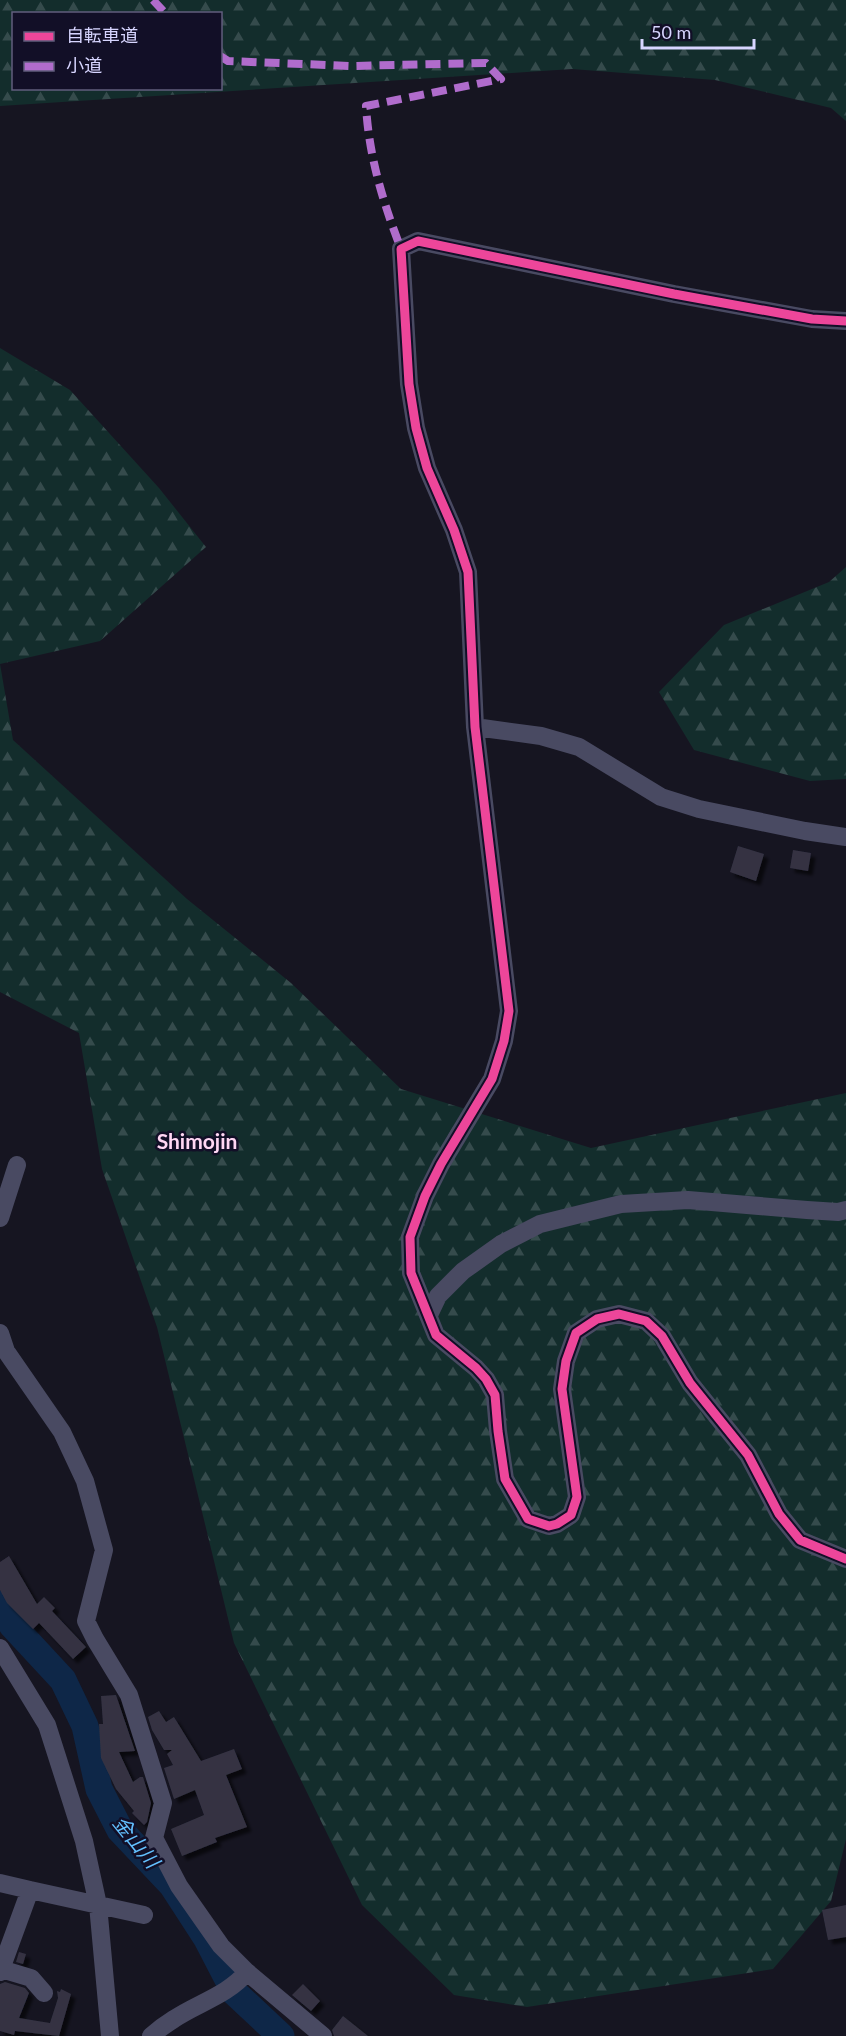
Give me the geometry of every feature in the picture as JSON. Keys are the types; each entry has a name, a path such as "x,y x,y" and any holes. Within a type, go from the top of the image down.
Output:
{"street":[{"path":"846,321 812,319 674,294 418,242 402,249 409,384 416,429 427,468 454,530 468,572 475,727 509,1011 504,1041 492,1079 441,1164 425,1196 410,1238 411,1273 436,1335 476,1368 486,1379 495,1395 505,1479 528,1518 549,1526 571,1515 577,1497 562,1389 566,1361 576,1333 597,1319 619,1314 646,1321 662,1336 690,1383 748,1455 779,1514 800,1540 846,1559"},
{"path":"475,727 541,736 579,747 661,797 699,809 846,837"},
{"path":"0,1218 17,1165"},
{"path":"429,1315 438,1296 463,1271 501,1244 540,1224 621,1204 688,1200 838,1212 846,1210"},
{"path":"0,1334 6,1351 62,1432 85,1481 104,1550 86,1620 129,1695 163,1803 154,1838 179,1886 215,1938 247,1972 323,2036"},
{"path":"0,1648 47,1725 84,1841 98,1905 110,2036"},
{"path":"0,1883 144,1915"},
{"path":"30,1890 1,1970 31,1978 44,1993"},
{"path":"151,2036 175,2018 239,1982 247,1972"}],"green space":[{"path":"0,0 846,0 846,121 831,108 715,80 572,69 0,106"},
{"path":"0,348 70,390 159,488 206,547 100,641 0,664"},
{"path":"846,567 846,779 810,781 694,750 659,692 724,625 829,582"},
{"path":"0,664 13,740 187,899 291,983 401,1089 591,1148 846,1093 846,1839 831,1901 773,1969 527,2007 454,1995 362,1905 234,1643 157,1327 102,1169 79,1033 0,992"}],"building":[{"path":"738,846 764,854 756,881 730,872"},
{"path":"793,850 811,853 808,871 790,868"},
{"path":"9,1556 37,1604 44,1597 55,1608 52,1611 86,1647 73,1659 39,1623 33,1629 7,1603 0,1590 0,1562"},
{"path":"116,1695 135,1751 119,1752 133,1782 143,1777 151,1803 147,1822 144,1825 132,1813 134,1811 116,1789 101,1758 99,1724 103,1724 101,1696"},
{"path":"159,1711 166,1722 174,1717 201,1761 234,1749 242,1769 226,1775 247,1827 215,1838 217,1842 182,1856 171,1829 204,1815 195,1790 174,1799 164,1768 173,1765 167,1754 172,1750 164,1750 152,1730 148,1717"},
{"path":"846,1905 846,1937 828,1940 822,1910"},
{"path":"19,1952 26,1954 23,1964 16,1962"},
{"path":"5,1982 25,1988 29,1993 19,2018 50,2023 58,1998 57,1991 60,1992 61,1989 71,1994 59,2036 15,2031 14,2035 0,2031 0,1984"},
{"path":"303,1984 320,2001 311,2011 292,1995"},
{"path":"343,2016 368,2036 334,2036 332,2030"}],"waterway":[{"name":"金山川","path":"0,1604 12,1625 63,1680 85,1726 99,1789 120,1830 172,1885 207,1939 235,1993 281,2036"}],"marked path":[{"path":"153,0 164,12"},
{"path":"222,57 228,61 351,66 486,63 501,79 366,106 370,143 378,179 401,249"}],"cycle path":[{"path":"846,321 812,319 674,294 418,241 401,249 409,384 416,428 427,468 454,530 468,572 475,727 509,1011 504,1041 492,1079 441,1164 425,1196 410,1237 411,1273 436,1335 476,1368 486,1379 495,1395 505,1479 528,1519 549,1526 571,1515 577,1497 562,1389 566,1361 576,1333 597,1319 619,1314 646,1321 662,1336 690,1383 748,1455 779,1514 800,1540 846,1559"}],"district":[{"name":"Shimojin","path":"197,1142"}]}
